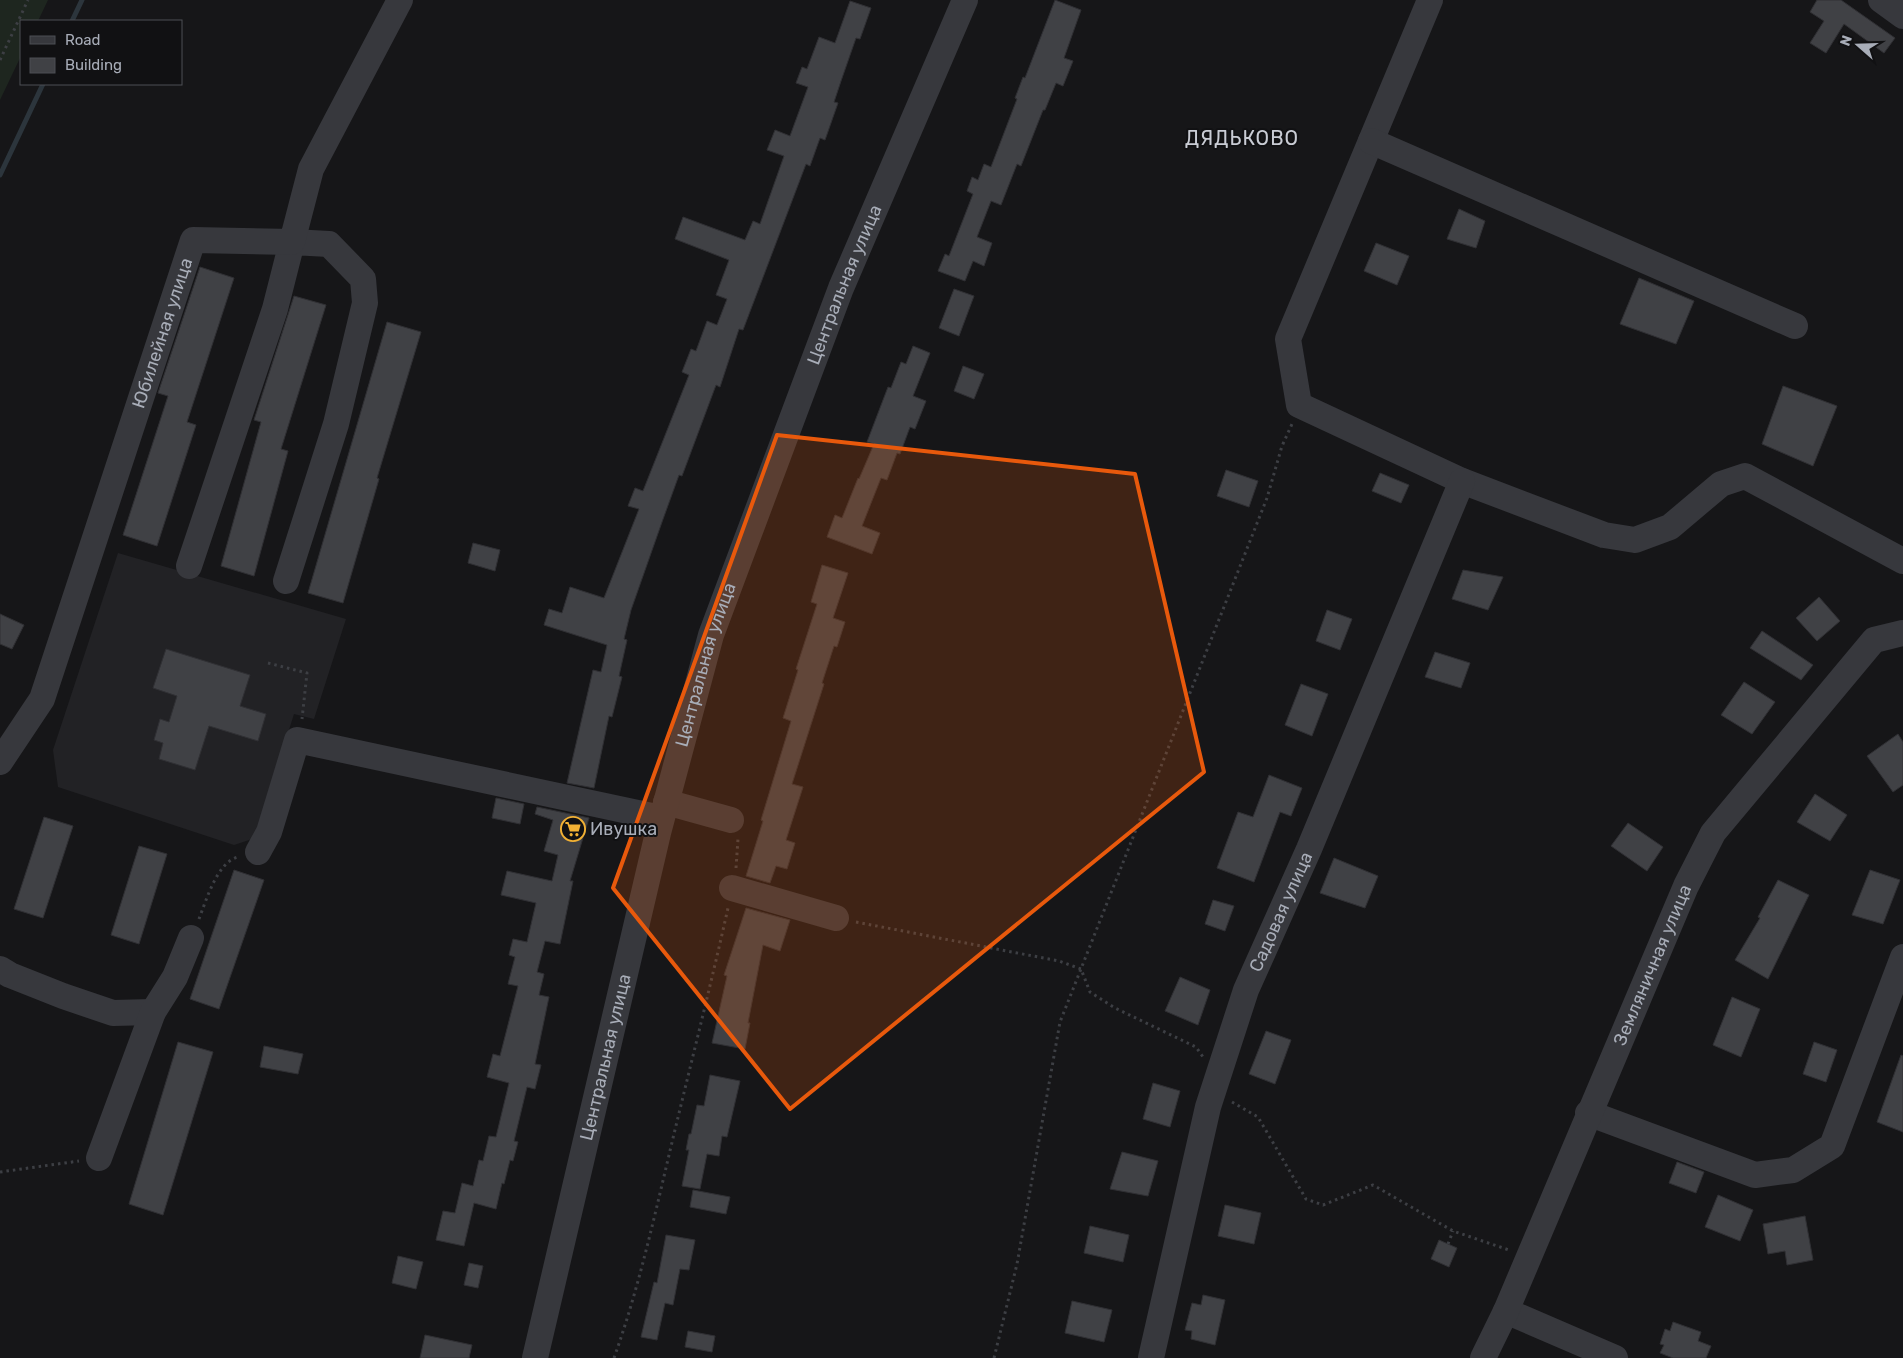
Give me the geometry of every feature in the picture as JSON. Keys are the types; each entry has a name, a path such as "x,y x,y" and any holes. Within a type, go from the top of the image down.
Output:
{"street":[{"path":"189,566 275,309 311,169 400,0"},
{"name":"Центральная улица","path":"535,1358 664,810 714,626 841,288 965,0"},
{"path":"1430,0 1288,339 1299,405 1462,481 1604,535 1635,540 1670,527 1721,484 1745,476 1903,561"},
{"path":"1881,0 1903,16"},
{"path":"1371,141 1795,326"},
{"name":"Юбилейная улица","path":"0,762 42,699 193,240 292,242"},
{"path":"286,581 336,424 365,303 363,279 329,244 292,242"},
{"name":"Садовая улица","path":"1151,1358 1208,1107 1246,990 1309,849 1462,481"},
{"name":"Земляничная улица","path":"1483,1358 1506,1311 1588,1113 1686,886 1713,833 1874,640 1903,633"},
{"path":"258,852 268,832 297,740 664,810 735,826"},
{"path":"732,888 836,918"},
{"path":"99,1158 153,1012 175,978 191,938"},
{"path":"1588,1113 1755,1175 1793,1170 1832,1146 1903,957"},
{"path":"0,968 10,975 113,1013 153,1012"},
{"path":"1506,1311 1581,1352 1615,1358"}],"path":[{"path":"0,60 28,0"},
{"path":"994,1358 1017,1264 1060,1022 1267,498 1282,446 1299,405"},
{"path":"268,663 307,673 297,740"},
{"path":"614,1358 630,1314 645,1257 702,1023 732,888 735,826"},
{"path":"191,938 216,877 232,858 258,852"},
{"path":"836,918 1059,961 1081,969 1090,992 1115,1008 1196,1047 1216,1085 1258,1117 1306,1199 1323,1205 1373,1184 1453,1231 1510,1251"},
{"path":"0,1172 99,1158"},
{"path":"1448,1244 1453,1231"}],"highlighted area":[{"path":"777,435 1135,474 1204,772 790,1109 613,888"}],"shaded area":[{"path":"0,0 48,0 38,20 20,20 20,58 0,100"},
{"path":"118,553 346,619 314,719 294,714 255,838 234,845 58,787 53,750"}],"building":[{"path":"1055,0 1081,10 1064,58 1073,61 1063,86 1056,83 1021,166 1017,164 1001,205 991,201 977,237 992,243 984,266 973,261 965,281 938,271 945,254 949,256 973,194 967,191 972,177 978,180 984,164 991,167 1017,99 1015,98 1023,77 1025,78"},
{"path":"1817,0 1841,0 1895,38 1884,53 1844,24 1826,53 1810,43 1824,21 1810,12"},
{"path":"850,1 871,8 860,39 856,38 841,81 834,102 838,103 825,140 820,138 810,166 806,164 743,330 739,329 720,387 716,385 682,476 679,475 662,522 631,610 624,639 627,640 619,676 622,677 612,717 609,716 594,788 567,783 593,670 601,672 607,645 544,625 549,609 562,613 570,587 604,598 639,509 628,506 635,488 643,491 689,375 682,372 691,349 696,351 707,321 717,325 727,299 716,295 729,260 675,239 683,217 745,240 753,221 760,224 784,156 767,150 775,130 790,136 808,87 796,83 802,67 807,69 819,37 835,43"},
{"path":"1459,209 1485,221 1476,248 1447,239"},
{"path":"1376,243 1409,256 1397,285 1364,271"},
{"path":"200,267 234,278 187,422 196,425 157,546 123,535 168,396 158,393"},
{"path":"1639,278 1694,301 1676,344 1620,324"},
{"path":"954,289 974,296 959,336 939,328"},
{"path":"294,296 326,305 281,449 288,451 254,576 221,566 261,422 254,420"},
{"path":"387,322 421,332 377,478 379,479 343,603 308,593"},
{"path":"913,346 930,353 913,396 926,401 915,429 910,427 900,454 897,453 887,480 881,478 862,526 880,533 872,554 827,537 835,515 842,518 874,444 867,442 888,387 891,388 901,362 906,364"},
{"path":"963,366 984,374 974,399 954,391"},
{"path":"1783,386 1837,406 1813,466 1762,444"},
{"path":"1226,470 1258,481 1249,507 1217,496"},
{"path":"1380,473 1409,485 1401,503 1372,491"},
{"path":"473,543 500,550 495,571 468,563"},
{"path":"822,565 848,573 833,618 845,622 837,647 834,646 792,784 803,787 786,840 795,843 787,869 776,866 770,883 746,876 791,721 783,718 798,670 796,669 817,604 811,602"},
{"path":"1463,570 1503,577 1488,610 1452,599"},
{"path":"1819,597 1840,621 1817,641 1796,618"},
{"path":"1327,610 1352,619 1340,650 1316,641"},
{"path":"0,614 24,625 12,649 0,644"},
{"path":"1762,631 1813,665 1801,680 1750,648"},
{"path":"166,649 250,675 240,706 266,714 258,741 209,726 195,770 159,759 163,743 154,740 160,719 169,722 177,696 153,688"},
{"path":"1435,652 1470,663 1461,688 1425,677"},
{"path":"1744,682 1775,702 1752,734 1721,715"},
{"path":"1301,684 1328,694 1312,736 1285,725"},
{"path":"1898,734 1903,742 1903,785 1893,792 1867,756"},
{"path":"1269,775 1302,788 1291,816 1280,812 1254,882 1217,868 1238,812 1253,817"},
{"path":"1815,794 1847,815 1830,841 1797,822"},
{"path":"496,798 524,804 520,824 492,818"},
{"path":"537,807 589,818 570,881 573,881 560,944 545,941 537,972 544,974 539,995 549,997 535,1064 541,1065 535,1089 527,1087 514,1141 518,1142 513,1161 510,1160 504,1184 502,1183 496,1209 474,1203 464,1246 436,1240 443,1211 455,1213 462,1183 473,1186 479,1160 483,1161 489,1136 496,1137 509,1083 487,1077 493,1054 500,1056 518,986 508,984 515,957 509,955 513,939 527,942 536,903 501,895 507,871 552,881 558,855 544,851 553,820 535,814"},
{"path":"44,817 73,826 43,918 14,909"},
{"path":"1628,823 1663,847 1647,871 1611,846"},
{"path":"139,846 167,854 139,944 111,935"},
{"path":"1334,858 1378,876 1365,908 1320,893"},
{"path":"234,870 264,880 219,1009 190,999"},
{"path":"1870,870 1900,880 1883,924 1852,915"},
{"path":"1778,880 1809,895 1768,979 1735,960 1760,918 1758,917"},
{"path":"1213,900 1234,906 1225,931 1205,924"},
{"path":"746,908 790,920 780,951 763,945 745,1049 712,1043 727,976 724,975"},
{"path":"1180,977 1210,990 1198,1025 1165,1011"},
{"path":"1732,997 1760,1009 1741,1057 1713,1045"},
{"path":"1266,1031 1291,1040 1275,1084 1249,1074"},
{"path":"178,1042 213,1052 163,1215 129,1204"},
{"path":"1814,1042 1837,1050 1826,1082 1803,1074"},
{"path":"264,1046 303,1054 298,1074 260,1067"},
{"path":"1901,1055 1903,1056 1903,1132 1877,1122"},
{"path":"710,1075 740,1081 727,1137 722,1136 719,1156 707,1154 700,1189 682,1186 689,1150 686,1150 689,1134 691,1134 697,1105 704,1106"},
{"path":"1153,1083 1180,1091 1170,1127 1143,1119"},
{"path":"1122,1152 1158,1161 1148,1196 1110,1189"},
{"path":"1677,1162 1704,1172 1696,1193 1669,1183"},
{"path":"693,1190 730,1197 726,1214 690,1207"},
{"path":"1718,1195 1753,1210 1740,1241 1705,1227"},
{"path":"1225,1205 1261,1213 1254,1244 1218,1236"},
{"path":"1805,1216 1813,1260 1787,1265 1785,1251 1768,1254 1763,1224"},
{"path":"1090,1226 1129,1235 1123,1262 1084,1253"},
{"path":"666,1235 695,1240 689,1270 680,1269 673,1305 665,1303 657,1340 641,1337 654,1282 657,1283"},
{"path":"1439,1240 1457,1248 1449,1267 1431,1259"},
{"path":"398,1256 423,1262 416,1289 392,1283"},
{"path":"469,1263 483,1266 478,1288 464,1285"},
{"path":"1203,1295 1225,1300 1215,1345 1191,1339 1192,1331 1185,1330 1192,1303 1201,1305"},
{"path":"1072,1301 1112,1310 1104,1342 1065,1333"},
{"path":"1673,1322 1701,1332 1698,1341 1711,1346 1706,1358 1673,1358 1660,1353 1664,1345 1660,1344 1665,1329 1670,1331"},
{"path":"688,1331 715,1336 712,1352 685,1347"},
{"path":"425,1335 472,1345 469,1358 420,1358"}],"waterway":[{"path":"72,20 82,0"},
{"path":"0,175 43,85"}],"place":[{"name":"Ивушка","path":"573,829"}],"district":[{"name":"ДЯДЬКОВО","path":"1242,138"}]}
